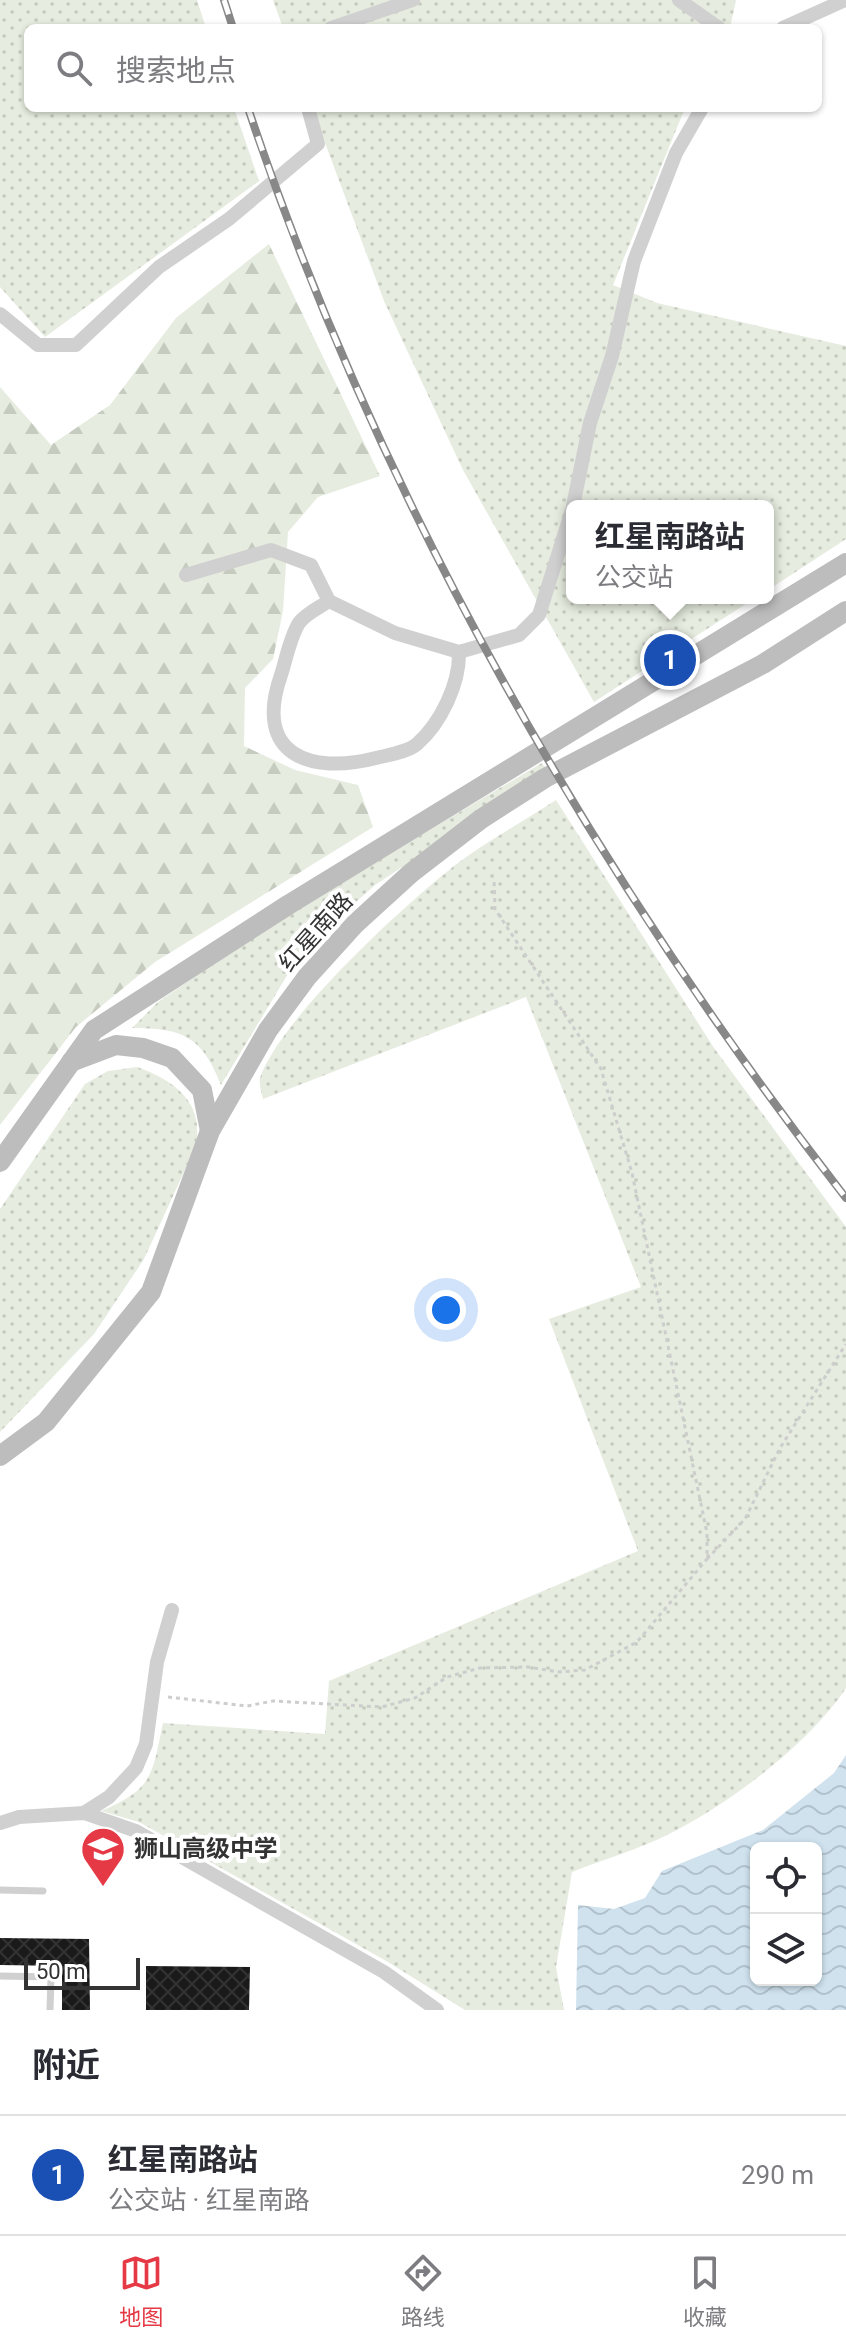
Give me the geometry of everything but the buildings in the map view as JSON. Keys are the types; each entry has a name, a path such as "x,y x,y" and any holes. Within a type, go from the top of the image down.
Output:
{"main road":[{"name":"红星南路","path":"0,1162 94,1030 288,905 846,563"},
{"name":"红星南路","path":"0,1456 46,1422 151,1292 210,1131 268,1030 307,977 355,924 411,873 481,819 545,778 763,664 846,611"},
{"path":"69,1062 116,1045 143,1048 172,1058 202,1090 210,1131"}],"street":[{"path":"343,24 413,0"},
{"path":"679,0 713,24"},
{"path":"792,24 845,0"},
{"path":"0,314 38,345 76,345 159,267 229,219 318,144 309,112"},
{"path":"575,500 590,423 612,356 634,261 676,153 700,112"},
{"path":"186,575 271,550 311,565 329,601 395,633 459,652 519,635 539,615 566,530"},
{"path":"329,601 300,622 278,684 274,726 295,757 314,764 354,763 416,746 442,710 460,674 459,652"},
{"path":"84,1813 109,1797 136,1768 146,1744 152,1695 172,1610"},
{"path":"0,1823 19,1817 84,1813 136,1831 246,1890 384,1972 437,2010"}],"lane":[{"path":"0,1890 43,1891"},
{"path":"0,1976 51,1977 50,2010"}],"path":[{"path":"494,878 495,909 601,1069 642,1220 707,1533 707,1559"},
{"path":"152,1695 247,1706 273,1701 382,1707 415,1698 447,1677 480,1668 528,1667 559,1672 585,1670 637,1642 745,1519 780,1448 846,1344"}],"green space":[{"path":"0,0 197,0 205,24 24,24 24,112 235,112 259,181 45,337 0,287"},
{"path":"273,0 736,0 731,24 282,24"},
{"path":"313,112 683,112 613,285 657,303 846,346 846,539 774,586 774,500 566,500 566,604 746,604 594,702 463,470 384,301"},
{"path":"269,244 380,476 318,497 288,532 283,611 273,659 245,688 244,746 295,770 358,785 373,827 155,962 76,1027 0,1125 0,387 51,445 110,405 176,318"},
{"path":"542,763 547,771 375,885 303,949 221,1085 206,1055 188,1038 164,1030 132,1028 158,1002 273,923"},
{"path":"556,800 714,1048 846,1227 846,1688 812,1730 767,1770 718,1806 659,1839 572,1872 556,1967 564,2010 465,2010 388,1962 139,1822 101,1811 131,1795 147,1779 163,1723 325,1734 329,1681 638,1551 549,1319 641,1287 526,997 263,1099 260,1084 261,1075 274,1051 294,1023 376,935 454,866"},
{"path":"137,1067 175,1086 184,1096 196,1118 195,1148 144,1259 94,1334 0,1432 0,1209 85,1084 108,1071"}],"water":[{"path":"846,1755 846,2010 576,2010 578,1905 614,1909 645,1898 662,1871 763,1830 834,1773"}],"railway":[{"path":"224,0 232,24"},
{"path":"249,112 301,254 361,398 428,539 501,678 580,813 664,945 753,1074 846,1198"}],"place":[{"name":"红星南路站","path":"670,660"},
{"name":"狮山高级中学","path":"103,1888"}]}
